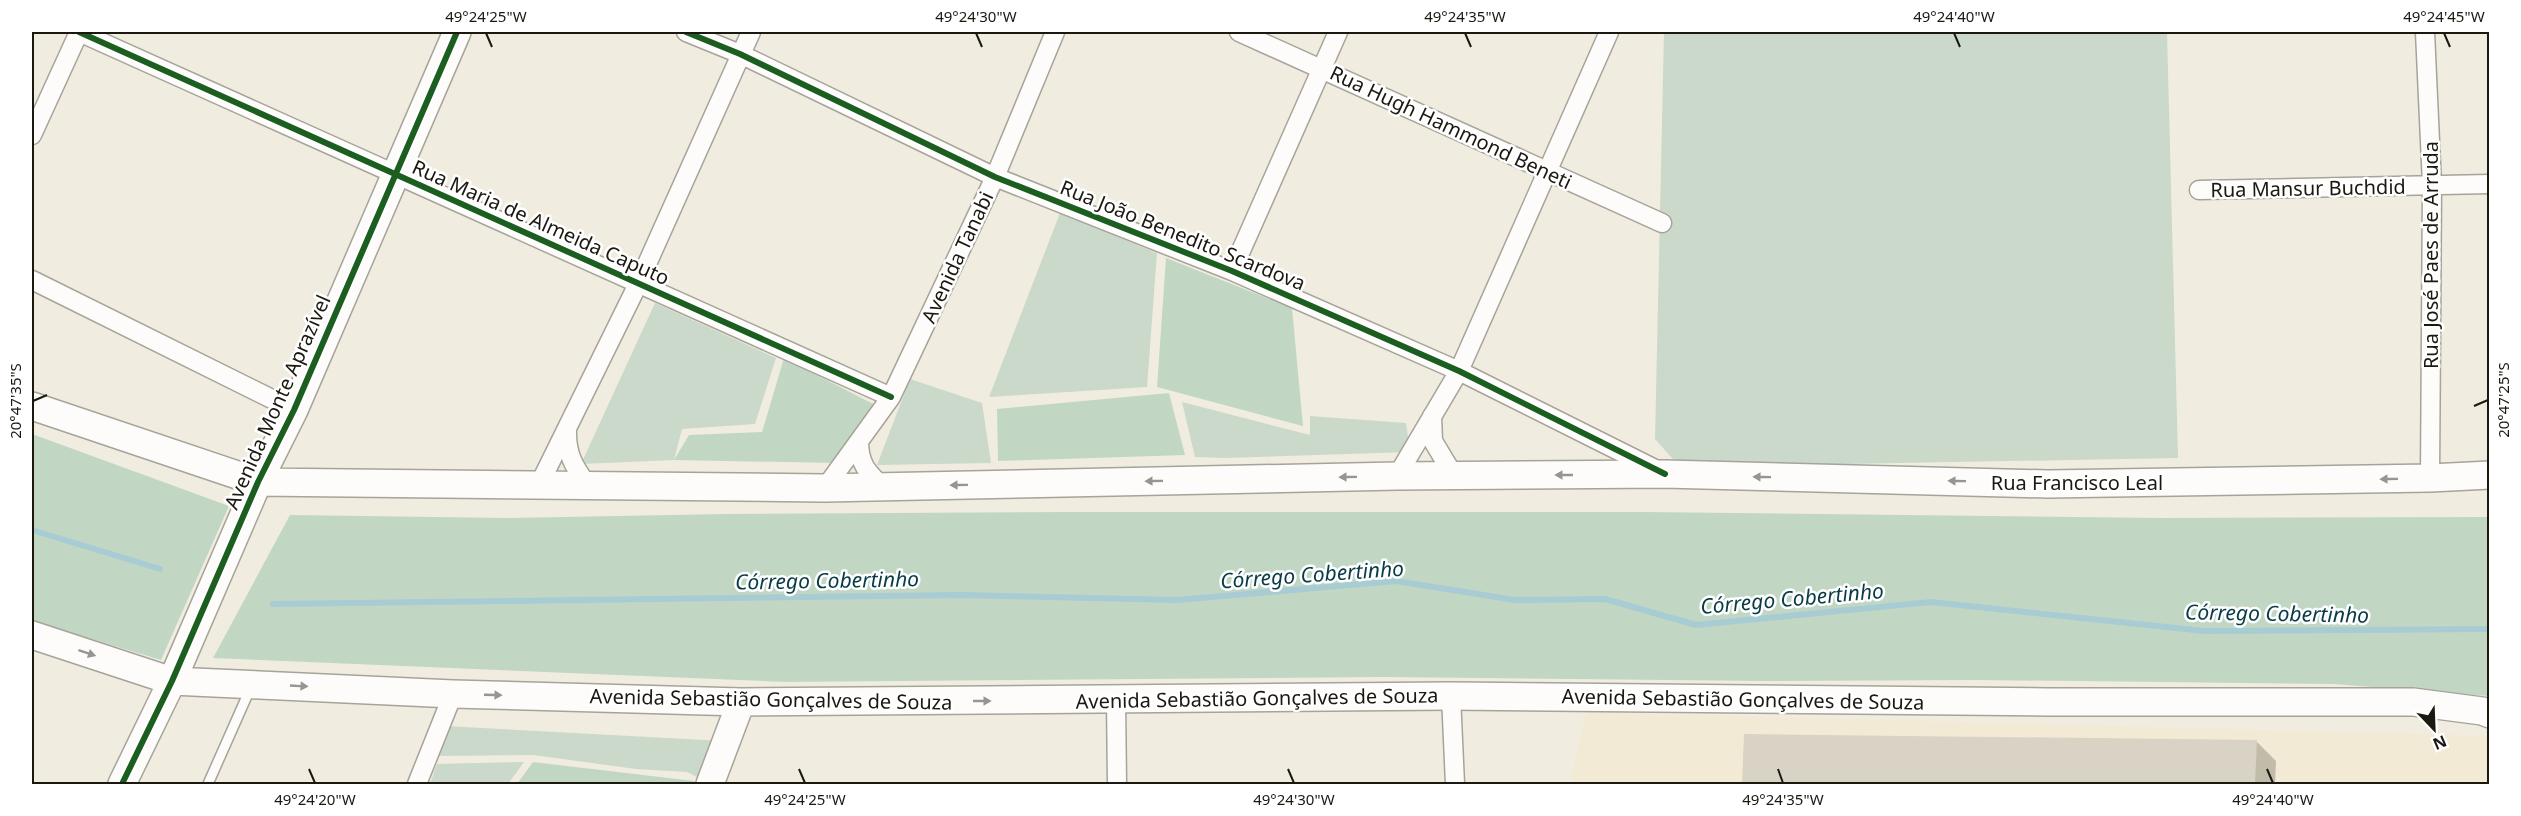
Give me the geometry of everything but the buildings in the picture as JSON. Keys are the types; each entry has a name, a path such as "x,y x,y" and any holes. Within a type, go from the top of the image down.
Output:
{"main road":[{"name":"Avenida Monte Aprazível","path":"125,784 258,482 294,410 457,32"},
{"path":"32,406 258,482 825,488 1665,474"},
{"name":"Rua Francisco Leal","path":"1665,474 2048,483 2430,478 2490,474"},
{"name":"Avenida Sebastião Gonçalves de Souza","path":"32,635 172,681 453,694 741,702 1451,696 2048,702 2413,702 2490,714"},
{"path":"710,784 741,702"}],"street":[{"path":"32,135 79,32"},
{"name":"Rua Maria de Almeida Caputo","path":"79,32 891,397"},
{"name":"Rua João Benedito Scardova","path":"686,32 740,54 995,177 1232,272 1459,371 1665,474"},
{"path":"539,485 638,284 751,32"},
{"name":"Avenida Tanabi","path":"825,488 891,397 995,177 1055,32"},
{"name":"Rua Hugh Hammond Beneti","path":"1239,32 1662,223"},
{"path":"1232,272 1338,32"},
{"path":"1397,477 1459,371 1609,32"},
{"name":"Rua José Paes de Arruda","path":"2425,32 2432,185 2430,478"},
{"name":"Rua Mansur Buchdid","path":"2199,190 2490,184"},
{"path":"32,280 294,410"},
{"path":"1432,416 1433,441 1454,476"},
{"path":"567,428 566,446 572,464 588,486"},
{"path":"859,441 859,457 868,473 883,487"},
{"path":"1603,442 1605,475"},
{"path":"417,784 453,694"},
{"path":"1451,696 1455,784"},
{"path":"1116,700 1117,784"}],"lane":[{"path":"208,784 252,684"}],"shaded area":[{"path":"1586,712 2489,736 2489,784 1570,784"}],"green space":[{"path":"1664,32 2167,32 2178,458 1680,467 1655,439"},
{"path":"1060,213 1157,253 1147,387 989,397"},
{"path":"1166,258 1292,308 1303,426 1157,387"},
{"path":"655,303 776,358 755,424 682,429 674,460 581,464"},
{"path":"784,358 877,406 838,463 674,460 689,435 762,432"},
{"path":"910,379 982,403 991,463 877,465"},
{"path":"1169,393 1185,455 998,461 997,409"},
{"path":"1182,402 1310,435 1310,416 1406,423 1410,452 1195,457"},
{"path":"32,434 229,506 161,660 32,621"},
{"path":"1071,512 1645,512 2162,518 2489,517 2489,696 2333,684 1978,680 1760,681 1383,677 785,682 213,658 290,515 508,518"},
{"path":"445,726 724,741 707,782 687,772 636,769 533,755 437,756"},
{"path":"524,762 508,784 430,784 437,764"},
{"path":"533,762 694,781 695,784 517,784"}],"waterway":[{"name":"Córrego Cobertinho","path":"32,530 160,569"},
{"name":"Córrego Cobertinho","path":"273,604 960,595 1177,600 1396,581 1515,600 1605,599 1696,625 1931,602 2204,631 2490,629"}],"cycle path":[{"path":"79,32 891,397"},
{"path":"122,784 172,681 258,482 294,410 457,32"},
{"path":"686,32 740,54 995,177 1232,271 1459,371 1665,474"}]}
